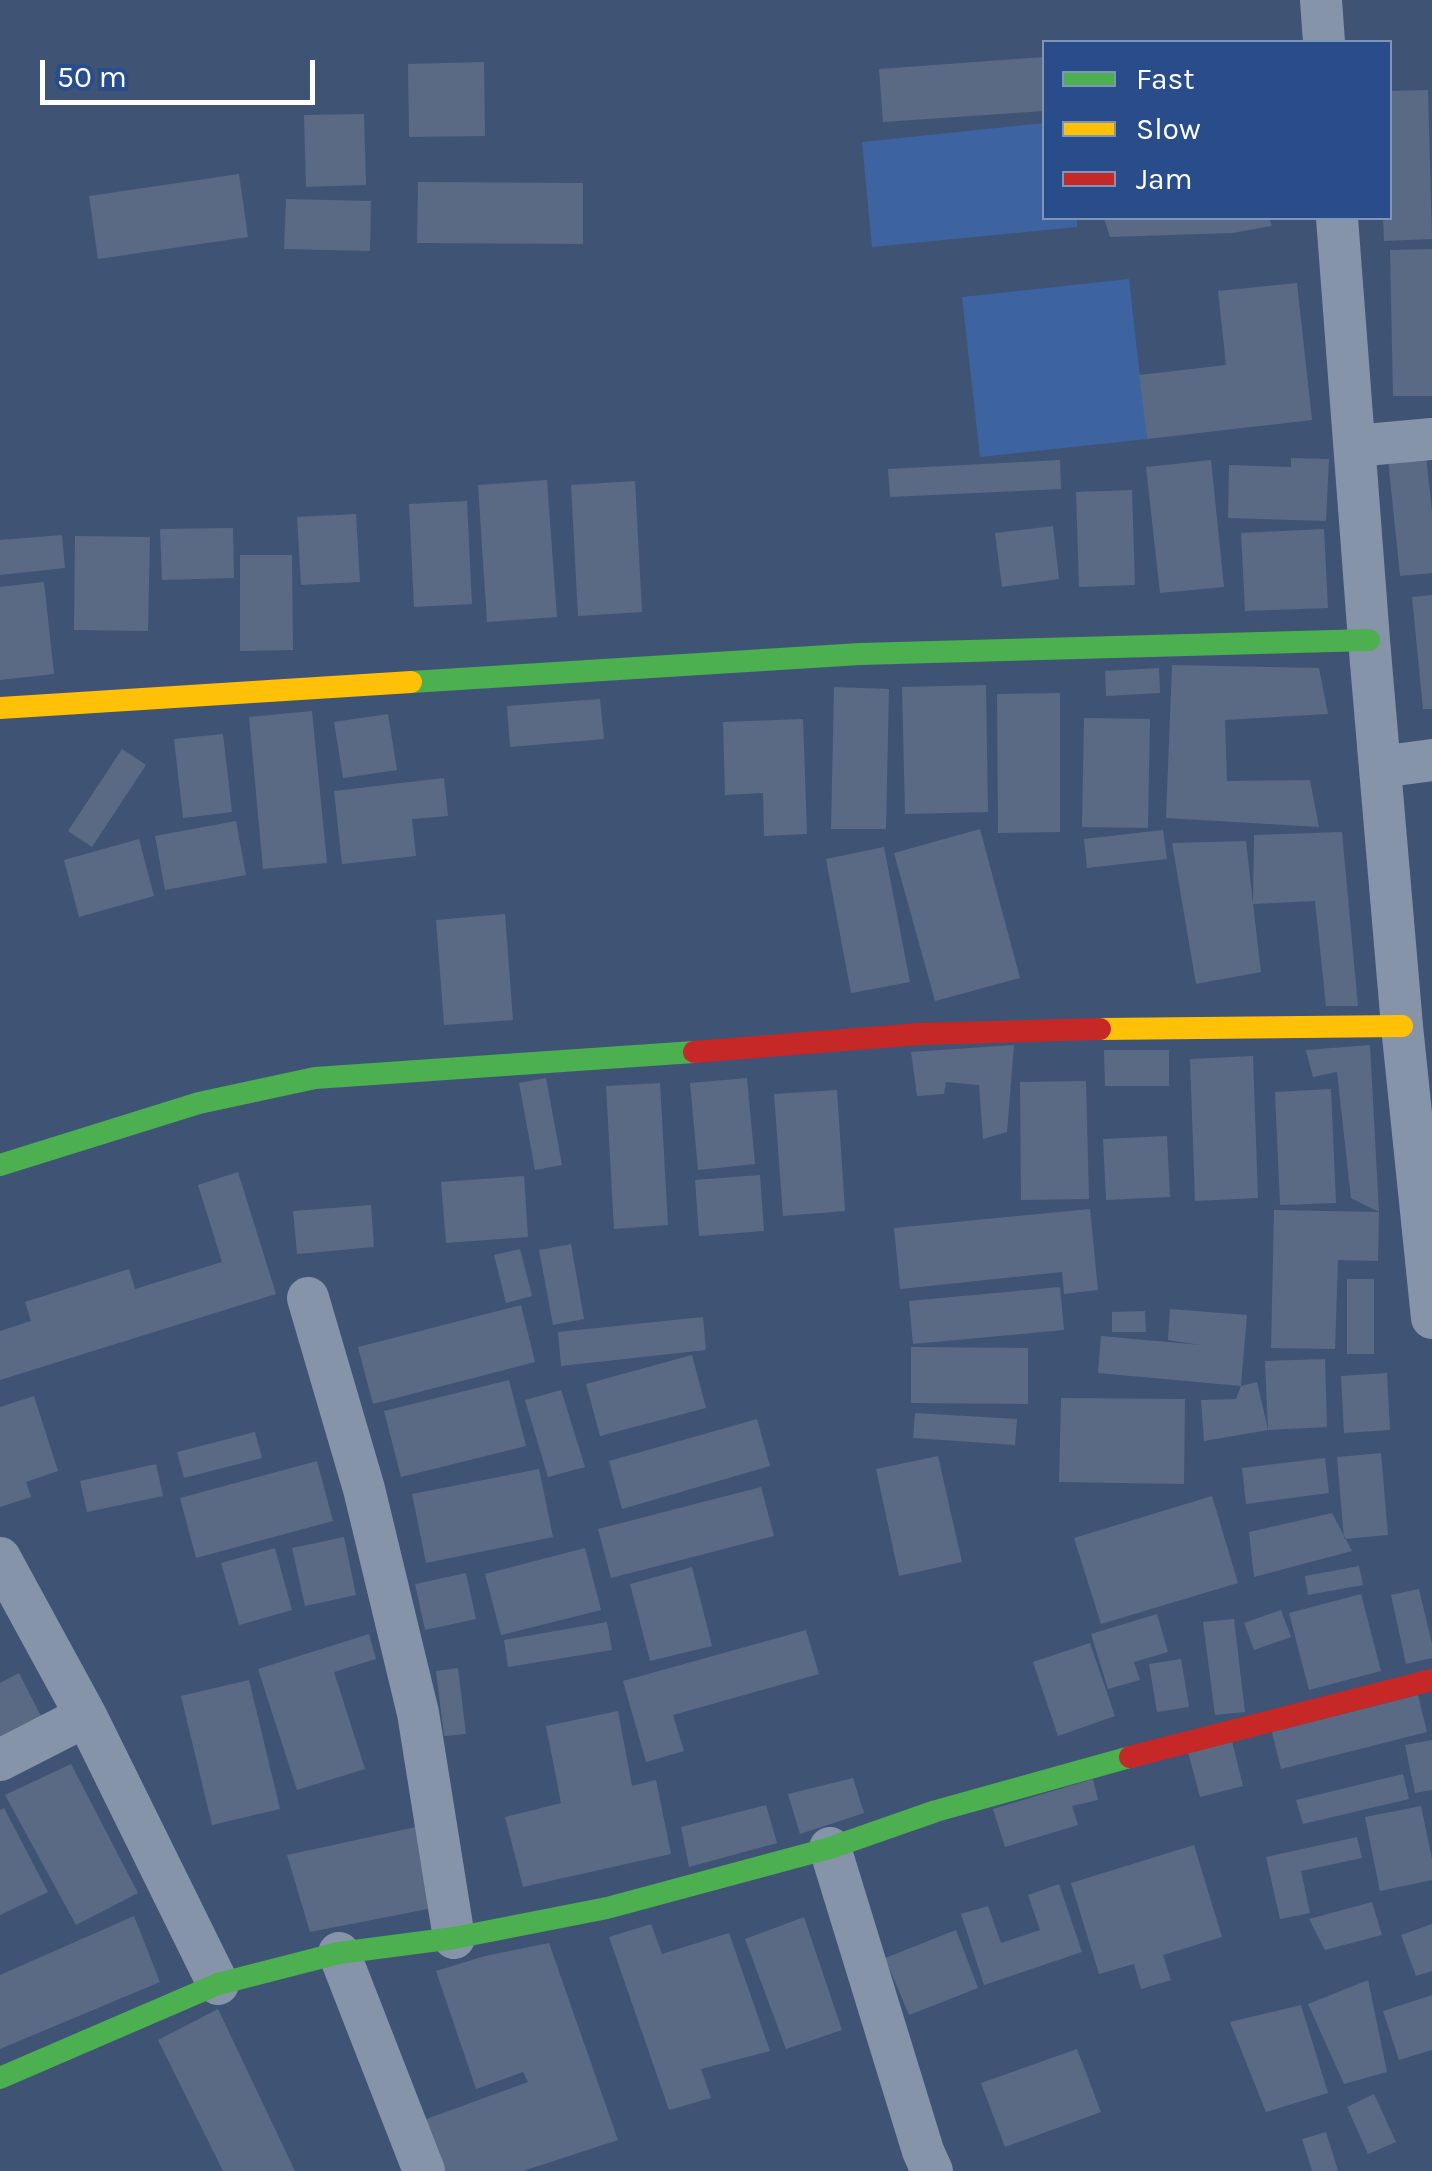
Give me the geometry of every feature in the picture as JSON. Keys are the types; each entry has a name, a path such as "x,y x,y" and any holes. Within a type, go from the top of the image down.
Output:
{"street":[{"path":"1321,0 1324,40"},
{"path":"1338,220 1368,640 1402,1026 1422,1122 1432,1318"},
{"path":"1355,446 1432,438"},
{"path":"0,708 860,654 1368,640"},
{"path":"1380,768 1432,760"},
{"path":"0,1165 200,1103 315,1078 919,1034 1402,1026"},
{"path":"308,1298 364,1489 418,1713 454,1938"},
{"path":"0,1558 86,1716 218,1984"},
{"path":"0,2078 218,1984 339,1954 454,1938 607,1908 830,1848 936,1812 1117,1760 1432,1680"},
{"path":"0,1760 86,1716"},
{"path":"830,1848 932,2171"},
{"path":"339,1954 424,2171"}],"shaded area":[{"path":"1042,123 1042,220 1077,220 1077,227 872,247 862,142"},
{"path":"1129,279 1147,439 980,457 962,297"}],"building":[{"path":"1042,57 1042,111 883,122 879,69"},
{"path":"484,62 485,136 409,137 408,64"},
{"path":"1428,90 1432,239 1384,241 1383,220 1392,220 1392,91"},
{"path":"364,114 366,185 306,187 304,115"},
{"path":"239,174 248,237 98,259 89,196"},
{"path":"418,182 583,183 583,244 417,243"},
{"path":"286,199 371,201 370,251 284,249"},
{"path":"1105,220 1270,220 1272,226 1232,233 1110,237"},
{"path":"1432,249 1432,396 1393,396 1390,250"},
{"path":"1297,283 1312,420 1147,439 1139,375 1226,365 1218,291"},
{"path":"1426,455 1432,512 1432,573 1400,576 1388,459"},
{"path":"1291,458 1329,459 1326,521 1228,518 1229,465 1291,467"},
{"path":"1060,460 1061,489 890,497 888,469"},
{"path":"1211,460 1224,587 1160,593 1146,467"},
{"path":"547,480 557,617 487,622 478,485"},
{"path":"635,481 642,612 578,616 571,485"},
{"path":"1132,490 1135,585 1079,587 1076,492"},
{"path":"467,501 472,604 414,607 409,504"},
{"path":"356,514 360,582 301,585 297,517"},
{"path":"1053,526 1059,579 1002,587 995,533"},
{"path":"233,528 234,578 162,580 160,529"},
{"path":"1324,529 1328,608 1245,611 1241,533"},
{"path":"62,535 65,568 0,575 0,540"},
{"path":"75,536 150,537 148,631 74,630"},
{"path":"240,555 292,555 293,650 240,651"},
{"path":"44,582 54,674 0,680 0,587"},
{"path":"1432,595 1432,709 1423,709 1412,597"},
{"path":"1172,665 1319,668 1328,714 1225,720 1227,781 1310,780 1319,827 1166,818"},
{"path":"1159,668 1160,693 1106,696 1105,671"},
{"path":"986,685 988,812 905,814 902,687"},
{"path":"834,687 889,689 886,829 831,829"},
{"path":"1060,693 1060,832 998,833 997,694"},
{"path":"600,699 604,739 510,747 507,706"},
{"path":"312,711 327,863 263,869 249,717"},
{"path":"388,714 397,770 343,778 334,722"},
{"path":"1084,718 1150,719 1148,828 1082,827"},
{"path":"803,719 807,834 764,836 763,793 725,795 723,722"},
{"path":"223,734 232,812 183,818 174,739"},
{"path":"122,749 146,765 92,847 68,831"},
{"path":"444,778 448,816 412,819 416,856 342,864 334,791"},
{"path":"236,821 246,875 165,890 155,836"},
{"path":"980,829 1020,978 935,1001 894,853"},
{"path":"1163,830 1167,859 1087,868 1084,839"},
{"path":"1342,832 1358,1006 1326,1006 1315,901 1253,904 1254,835"},
{"path":"139,839 154,896 79,917 64,860"},
{"path":"1246,841 1261,972 1196,984 1172,843"},
{"path":"884,847 910,982 851,993 826,859"},
{"path":"505,914 513,1020 444,1025 436,920"},
{"path":"1014,1045 1007,1132 983,1139 979,1085 946,1082 944,1094 917,1096 911,1052"},
{"path":"1370,1045 1379,1212 1351,1198 1337,1072 1313,1077 1306,1050"},
{"path":"1104,1050 1169,1050 1169,1086 1105,1086"},
{"path":"1253,1056 1258,1198 1195,1201 1190,1059"},
{"path":"546,1078 562,1165 535,1170 519,1083"},
{"path":"747,1078 755,1164 698,1170 690,1083"},
{"path":"1086,1081 1089,1199 1021,1200 1020,1082"},
{"path":"660,1083 668,1225 614,1229 606,1086"},
{"path":"1331,1089 1336,1203 1280,1205 1275,1092"},
{"path":"837,1090 845,1211 783,1216 774,1094"},
{"path":"1167,1136 1170,1197 1106,1200 1103,1139"},
{"path":"238,1172 276,1294 0,1380 0,1331 31,1321 25,1302 129,1269 135,1289 222,1262 198,1185"},
{"path":"760,1175 764,1231 699,1236 695,1180"},
{"path":"524,1176 528,1237 446,1243 441,1182"},
{"path":"371,1205 374,1247 297,1254 293,1211"},
{"path":"1090,1209 1098,1290 1064,1294 1062,1272 900,1289 894,1228"},
{"path":"1274,1210 1379,1212 1378,1261 1338,1260 1335,1349 1271,1348"},
{"path":"571,1244 584,1319 553,1325 539,1250"},
{"path":"520,1249 532,1296 506,1303 494,1255"},
{"path":"1347,1279 1374,1279 1374,1354 1347,1354"},
{"path":"1060,1287 1064,1330 913,1344 909,1301"},
{"path":"521,1305 535,1362 373,1404 358,1347"},
{"path":"1170,1309 1247,1315 1241,1386 1098,1373 1101,1336 1201,1345 1168,1340"},
{"path":"1145,1311 1146,1332 1112,1332 1112,1312"},
{"path":"703,1317 706,1350 561,1366 558,1332"},
{"path":"911,1347 1028,1348 1028,1404 911,1403"},
{"path":"692,1355 706,1408 600,1436 586,1384"},
{"path":"1325,1359 1327,1427 1268,1430 1265,1361"},
{"path":"1387,1373 1390,1430 1344,1433 1341,1376"},
{"path":"509,1380 526,1446 401,1477 384,1411"},
{"path":"1257,1382 1268,1430 1204,1441 1201,1400 1236,1399 1241,1386"},
{"path":"561,1390 585,1467 548,1477 525,1400"},
{"path":"34,1396 58,1471 26,1482 31,1497 0,1507 0,1407"},
{"path":"1061,1398 1185,1399 1184,1484 1059,1482"},
{"path":"915,1413 1017,1419 1015,1445 913,1438"},
{"path":"757,1419 770,1466 622,1509 609,1461"},
{"path":"255,1432 262,1458 184,1478 177,1452"},
{"path":"1381,1453 1388,1535 1344,1539 1337,1457"},
{"path":"938,1456 962,1562 899,1576 876,1469"},
{"path":"1325,1458 1329,1493 1246,1504 1242,1468"},
{"path":"317,1461 333,1521 196,1558 180,1498"},
{"path":"156,1464 163,1496 87,1512 80,1481"},
{"path":"539,1469 553,1537 426,1563 412,1494"},
{"path":"761,1487 774,1536 611,1578 598,1529"},
{"path":"1212,1496 1238,1583 1101,1624 1074,1538"},
{"path":"1332,1513 1352,1551 1254,1577 1249,1532"},
{"path":"344,1537 356,1595 305,1606 292,1548"},
{"path":"275,1548 292,1610 239,1625 221,1563"},
{"path":"585,1548 601,1610 501,1635 485,1574"},
{"path":"1359,1566 1363,1585 1308,1595 1305,1576"},
{"path":"692,1567 712,1646 650,1661 630,1584"},
{"path":"466,1573 476,1619 425,1630 415,1584"},
{"path":"1419,1589 1432,1658 1406,1664 1391,1595"},
{"path":"1361,1594 1381,1671 1309,1690 1289,1613"},
{"path":"1281,1610 1291,1637 1254,1650 1244,1623"},
{"path":"1157,1614 1168,1652 1134,1662 1140,1680 1108,1689 1091,1634"},
{"path":"1234,1619 1245,1712 1215,1715 1203,1622"},
{"path":"607,1622 612,1650 508,1667 504,1640"},
{"path":"806,1630 819,1674 673,1715 684,1751 646,1762 623,1681"},
{"path":"369,1634 376,1659 334,1672 365,1769 297,1790 258,1669"},
{"path":"1090,1643 1115,1716 1058,1736 1033,1662"},
{"path":"1181,1659 1189,1707 1157,1712 1149,1664"},
{"path":"458,1668 466,1734 444,1736 436,1671"},
{"path":"19,1673 42,1718 0,1738 0,1683"},
{"path":"249,1680 280,1809 212,1825 181,1696"},
{"path":"1418,1695 1427,1732 1281,1769 1272,1732"},
{"path":"618,1711 632,1786 656,1780 671,1854 523,1887 505,1817 561,1803 546,1726"},
{"path":"1432,1740 1432,1790 1415,1793 1405,1745"},
{"path":"1232,1741 1243,1786 1200,1797 1188,1752"},
{"path":"71,1764 138,1893 76,1925 5,1795"},
{"path":"1403,1774 1409,1799 1303,1824 1296,1800"},
{"path":"853,1778 864,1813 800,1834 788,1794"},
{"path":"1093,1779 1098,1800 1072,1806 1078,1825 1005,1847 993,1809"},
{"path":"766,1805 777,1843 689,1867 681,1827"},
{"path":"1421,1806 1432,1859 1432,1880 1380,1891 1365,1817"},
{"path":"4,1808 48,1892 0,1915 0,1810"},
{"path":"416,1827 433,1908 310,1932 287,1855"},
{"path":"1357,1837 1362,1858 1301,1871 1310,1913 1280,1919 1266,1857"},
{"path":"1194,1845 1222,1937 1163,1955 1171,1980 1141,1989 1134,1964 1099,1974 1071,1883"},
{"path":"1059,1884 1082,1952 984,1985 961,1914 988,1906 1001,1943 1040,1930 1028,1895"},
{"path":"1372,1902 1382,1935 1325,1950 1309,1919"},
{"path":"134,1916 160,1982 0,2049 0,1975"},
{"path":"804,1917 842,2030 786,2049 745,1939"},
{"path":"651,1924 662,1954 729,1933 770,2051 701,2069 711,2098 669,2110 609,1937"},
{"path":"1432,1924 1432,1971 1416,1976 1401,1935"},
{"path":"956,1930 978,1988 909,2015 885,1958"},
{"path":"549,1943 618,2140 523,2171 440,2171 421,2121 528,2082 523,2072 476,2089 436,1971"},
{"path":"1368,1980 1387,2072 1344,2084 1308,2004"},
{"path":"1432,1995 1432,2050 1399,2060 1383,2011"},
{"path":"1301,2005 1328,2093 1266,2112 1230,2022"},
{"path":"218,2009 295,2171 223,2171 158,2040"},
{"path":"1077,2049 1101,2112 1005,2147 981,2083"},
{"path":"1374,2094 1396,2142 1368,2154 1347,2107"},
{"path":"1326,2132 1338,2171 1312,2171 1302,2139"}],"traffic: fast":[{"path":"411,682 860,654 1369,640"},
{"path":"0,1165 199,1103 315,1078 694,1052"},
{"path":"0,2078 218,1984 339,1953 454,1938 607,1908 830,1848 936,1811 1130,1757"}],"traffic: slow":[{"path":"0,708 411,682"},
{"path":"1100,1029 1402,1026"}],"traffic: jam":[{"path":"694,1052 919,1034 1100,1029"},
{"path":"1130,1757 1432,1680"}]}
